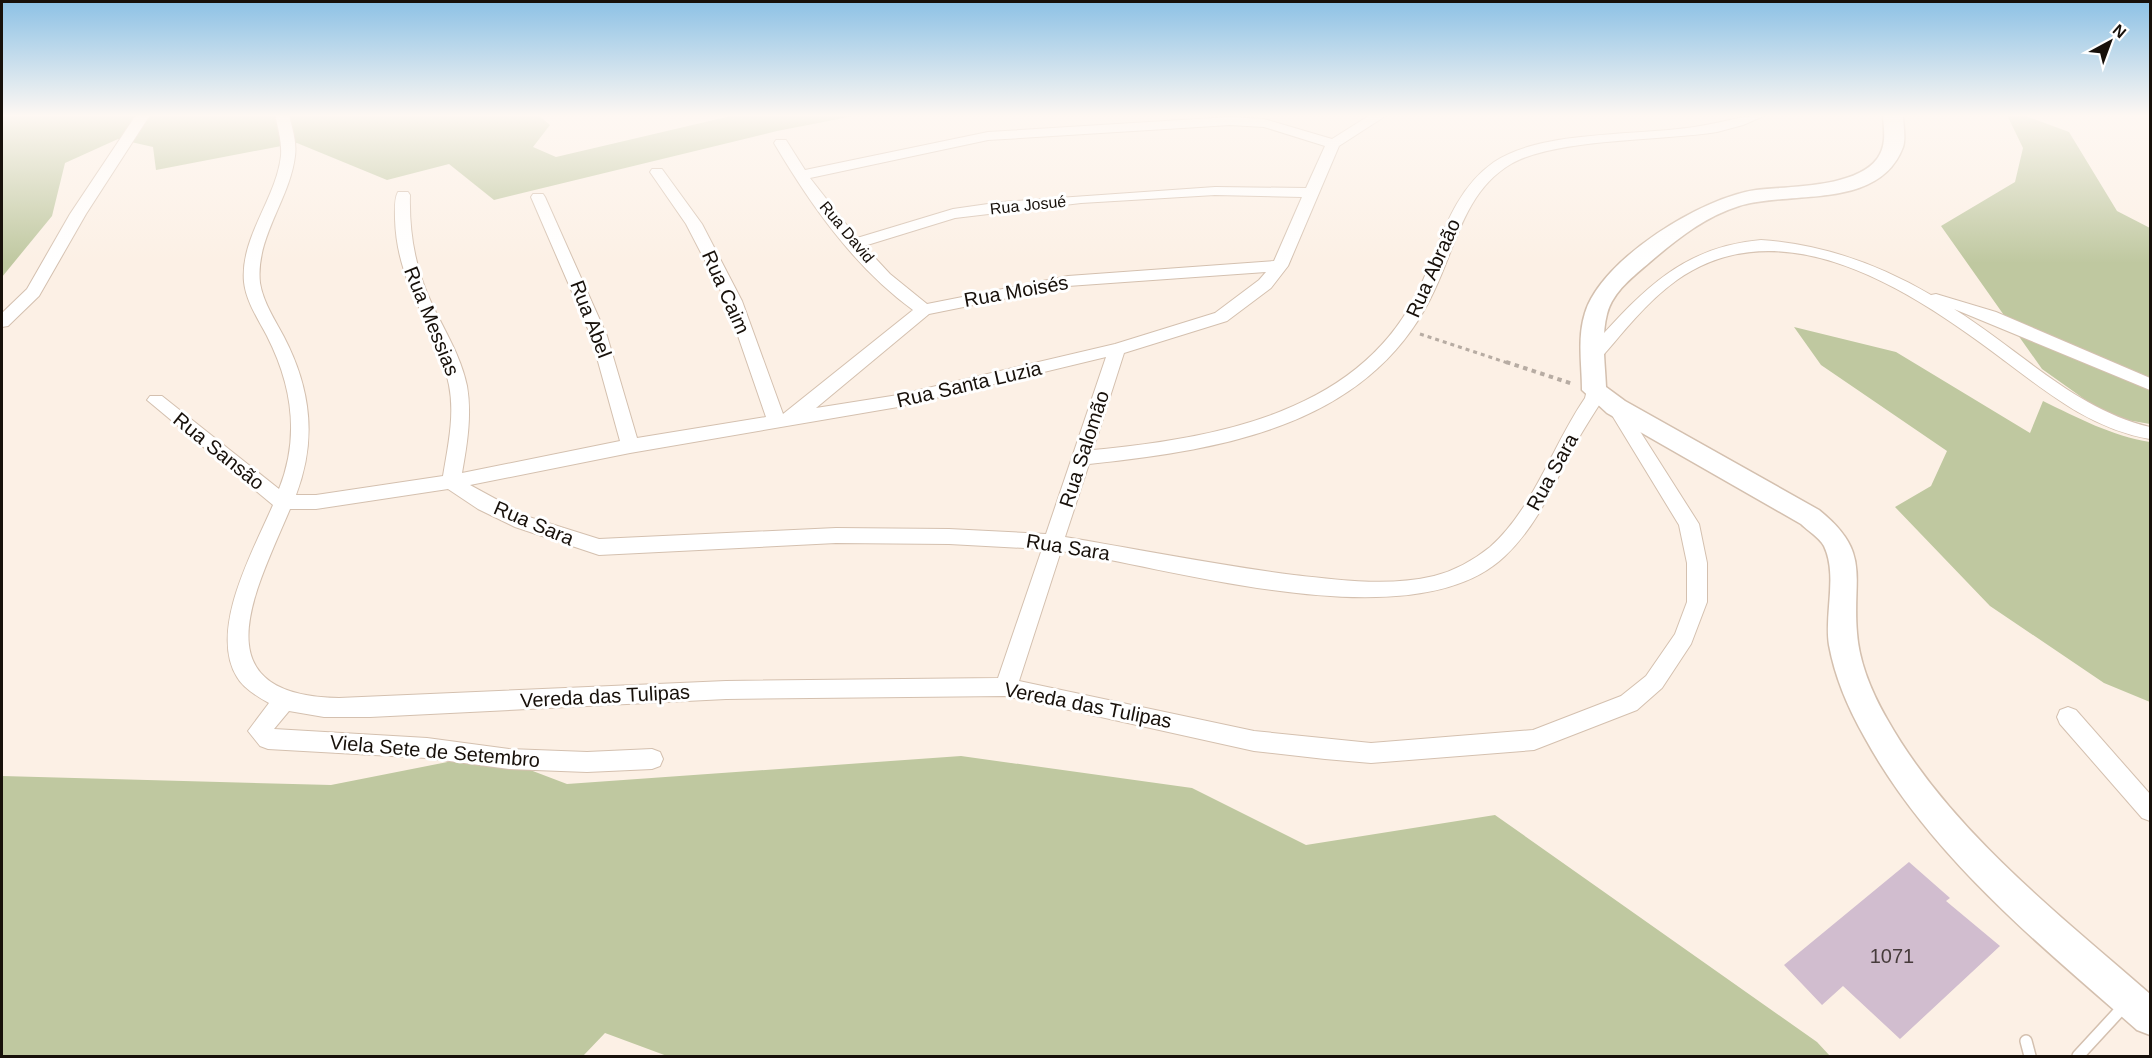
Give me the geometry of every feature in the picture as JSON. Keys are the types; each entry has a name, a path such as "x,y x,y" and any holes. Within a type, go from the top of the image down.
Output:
{"main road":[{"path":"1883,164 1859,180 1818,190 1738,200 1711,209 1673,233 1615,282 1596,312 1592,357 1605,399 1810,517 1836,542 1840,556 1843,644 1859,698 1890,753 1967,849 2025,908 2140,1009"}],"street":[{"path":"2,322 33,292 78,214 111,164"},
{"path":"283,702 265,692 243,669 237,642 245,592 283,502 299,457 301,407 293,374 257,302 252,280 264,225 283,180 286,164"},
{"name":"Rua David","path":"793,164 800,176 855,244 907,299 924,310"},
{"path":"800,176 852,164"},
{"name":"Rua Santa Luzia","path":"451,482 630,446 898,401 1117,349 1221,317 1265,284 1280,266 1325,164"},
{"name":"Rua Abraão","path":"1082,458 1176,447 1236,432 1304,410 1363,373 1386,353 1405,329 1437,269 1460,210 1469,195 1501,164"},
{"name":"Rua Caim","path":"657,172 694,224 734,300 784,420"},
{"name":"Rua Josué","path":"855,244 953,214 1002,207 1081,199 1215,191 1313,193"},
{"name":"Rua Messias","path":"403,195 401,226 406,254 418,290 446,349 458,388 459,437 451,482"},
{"name":"Rua Abel","path":"538,197 599,336 630,446"},
{"path":"1592,357 1640,304 1662,283 1686,267 1734,249 1760,245 1787,247 1819,254 1880,276 1916,294 1972,328 2099,419 2128,429 2151,433"},
{"name":"Rua Moisés","path":"784,420 924,310 1023,288 1068,281 1280,266"},
{"path":"1916,294 1956,303 2104,368 2151,384"},
{"name":"Rua Salomão","path":"1006,687 1117,349"},
{"name":"Rua Sara","path":"451,482 495,509 562,539 599,547 842,535 1054,541 1195,570 1355,590 1408,589 1443,583 1477,567 1506,544 1526,519 1594,399 1605,399"},
{"name":"Vereda das Tulipas","path":"283,702 370,708 726,690 1006,687 1254,741 1371,753 1534,740 1629,704 1654,682 1684,638 1697,602 1697,563 1689,524 1670,490 1605,399"},
{"name":"Rua Sansão","path":"156,400 283,502"},
{"path":"283,502 316,502 451,482"},
{"name":"Viela Sete de Setembro","path":"283,702 259,731 268,739 427,748 509,759 587,762 652,759"},
{"path":"2068,717 2151,810"}],"lane":[{"path":"2078,1056 2140,1009"},
{"path":"2026,1041 2030,1056"}],"path":[{"path":"1405,329 1605,399"}],"green space":[{"path":"2,164 65,164 52,216 2,277"},
{"path":"155,164 185,164 156,170"},
{"path":"349,164 448,164 387,180"},
{"path":"449,164 640,164 494,200"},
{"path":"2019,164 2089,164 2117,211 2150,228 2150,424 2127,420 2101,411 2042,369 1941,226 2015,182"},
{"path":"1794,327 1896,352 2030,433 2043,401 2109,431 2150,442 2150,702 2104,683 1990,606 1895,507 1931,486 1947,451 1821,365"},
{"path":"488,754 567,784 961,756 1192,788 1306,845 1495,815 1817,1042 1830,1056 667,1056 605,1033 583,1056 2,1056 2,776 331,785"}],"building":[{"path":"1909,862 1950,898 1946,901 2000,946 1900,1039 1843,986 1822,1005 1784,965"}]}
